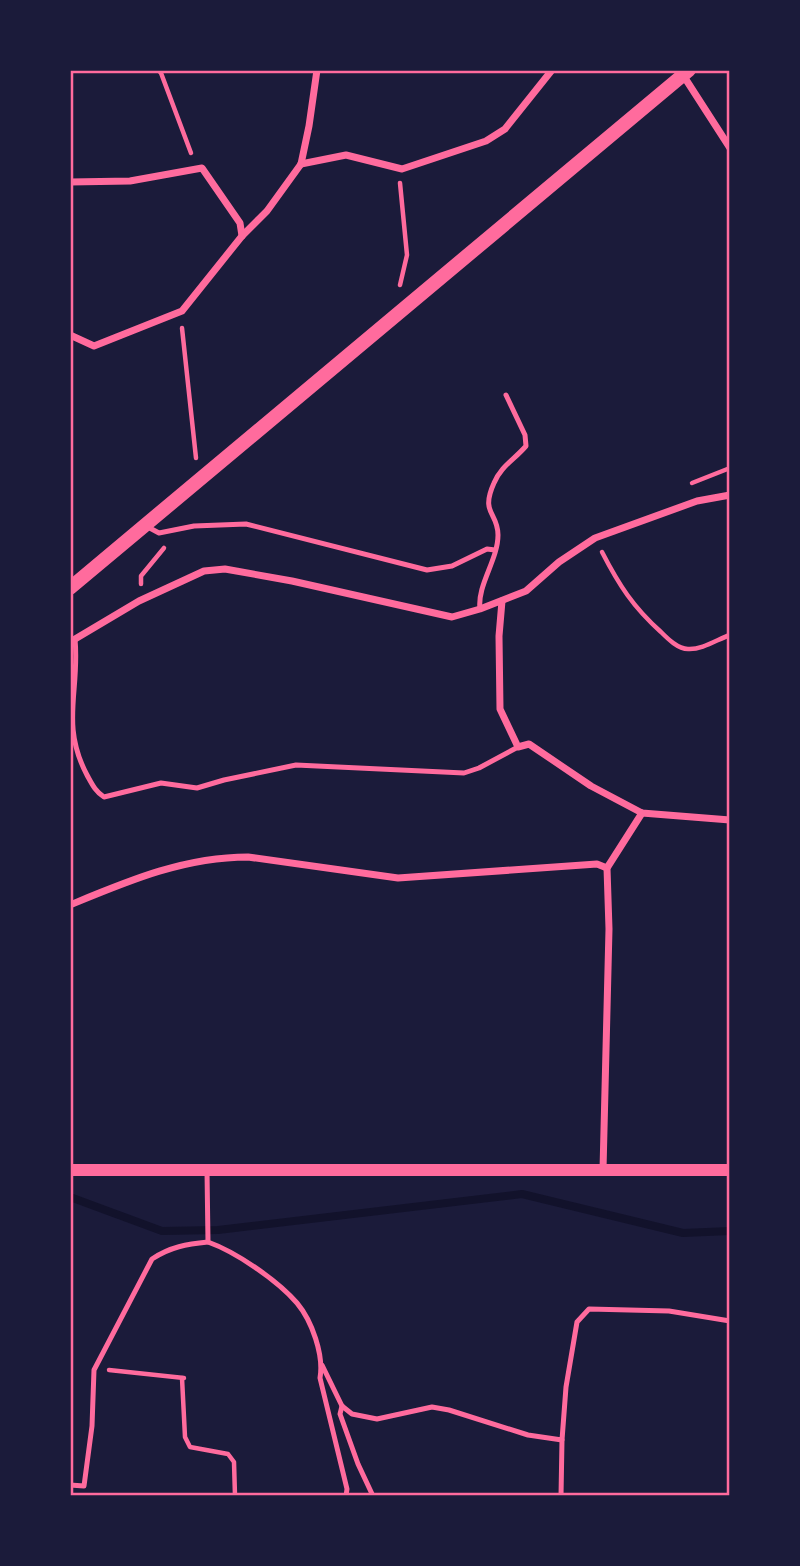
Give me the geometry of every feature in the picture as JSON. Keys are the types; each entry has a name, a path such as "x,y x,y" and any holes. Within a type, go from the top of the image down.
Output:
{"main road":[{"path":"70,588 684,72"}],"street":[{"path":"70,335 93,346 182,311 242,236 267,211 301,164 317,70"},
{"path":"301,164 346,155 398,168 485,141 505,129 552,70"},
{"path":"684,72 730,148"},
{"path":"70,182 130,181 202,168 240,223 242,236"},
{"path":"73,641 139,601 204,571 225,569 292,581 452,617 526,591 559,562 595,538 698,500 730,495"},
{"path":"502,601 499,636 500,709 518,747 529,744 591,786 642,813 730,820"},
{"path":"603,1170 609,929 607,868 642,813"},
{"path":"70,905 133,879 177,866 225,858 248,858 398,878 597,864 607,868"},
{"path":"70,1170 730,1170"}],"lane":[{"path":"480,609 479,600 498,534 487,503 503,466 526,446 525,435 506,395"},
{"path":"145,525 159,533 246,524 427,570 452,566 487,549 495,550"},
{"path":"73,641 77,656 71,713 74,742 80,762 96,792 104,797 161,783 197,788 224,779 296,765 464,773 518,747"},
{"path":"207,1170 208,1242"},
{"path":"70,1485 84,1486 92,1426 94,1370 152,1259 165,1250 186,1244 208,1242 225,1248 279,1286 298,1304 312,1331 323,1365 342,1406 352,1414 376,1419 432,1408 449,1410 528,1435 562,1440"},
{"path":"561,1496 566,1387 577,1322 589,1309 669,1311 730,1321"},
{"path":"323,1365 320,1378 347,1489 346,1496"},
{"path":"342,1406 340,1414 373,1496"}],"path":[{"path":"158,70 198,169"},
{"path":"398,168 407,255 398,296 404,309"},
{"path":"175,314 182,328 198,472 201,478"},
{"path":"680,488 730,468"},
{"path":"139,601 141,576 181,529"},
{"path":"595,538 618,584 638,611 671,642 687,650 730,635"},
{"path":"94,1370 183,1378 185,1437 190,1447 229,1454 234,1462 235,1496"}],"waterway":[{"path":"70,1197 162,1231 218,1230 522,1194 683,1233 730,1231"}]}
